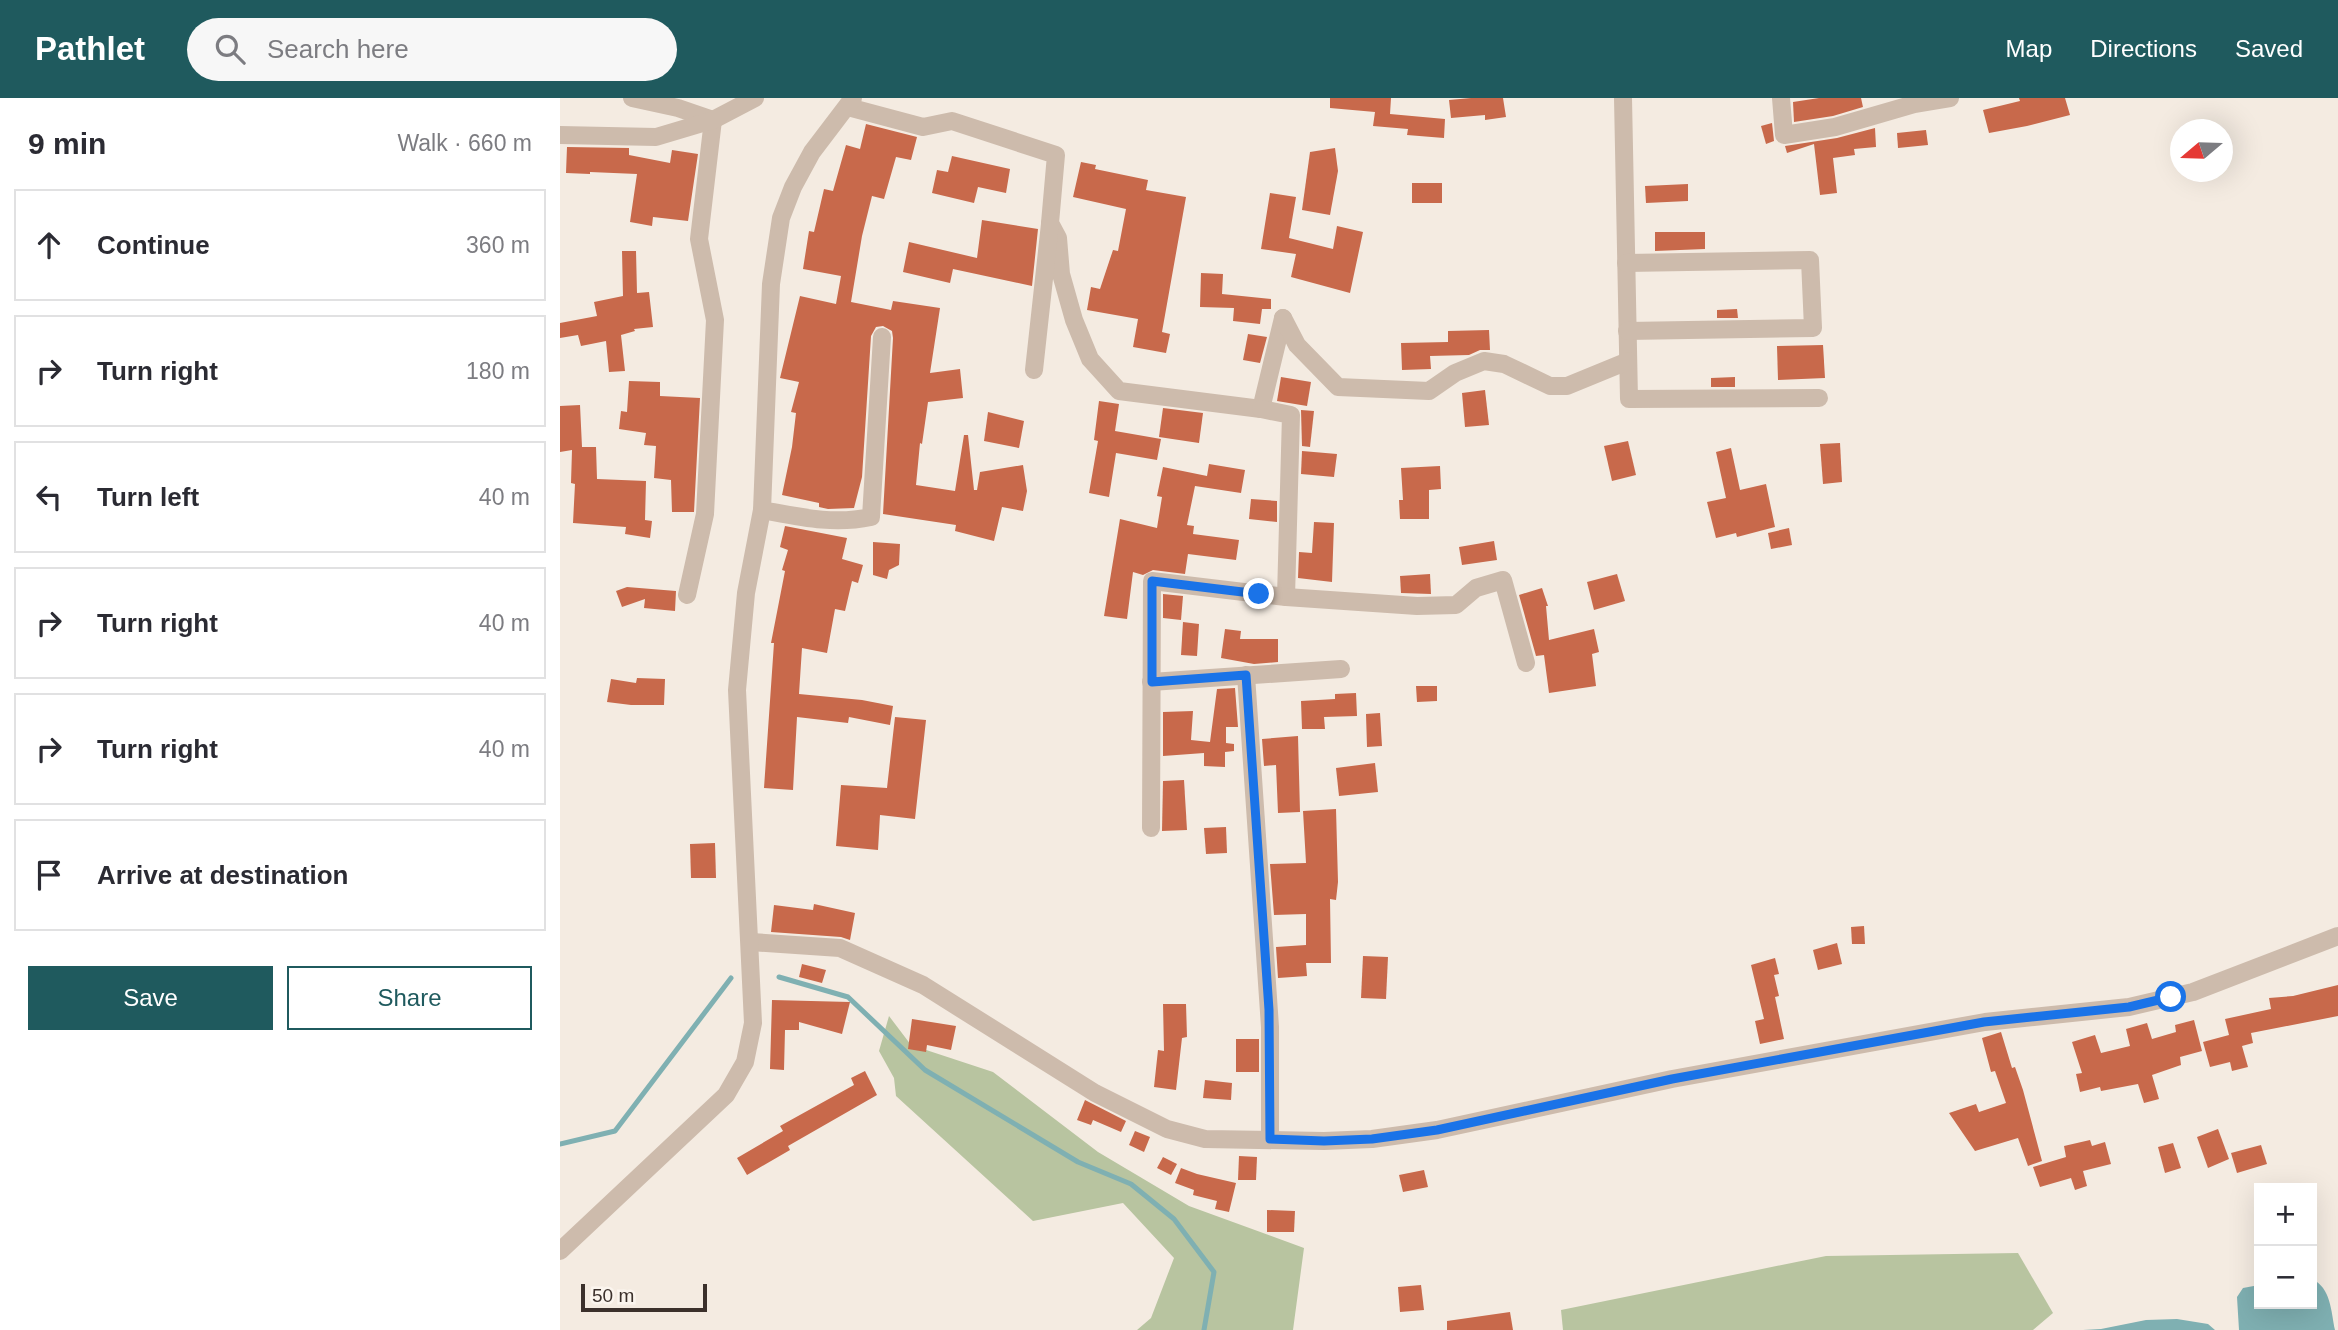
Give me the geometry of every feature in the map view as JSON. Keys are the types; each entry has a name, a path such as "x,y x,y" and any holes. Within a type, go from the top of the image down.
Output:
{"street":[{"path":"632,98 678,108 713,120"},
{"path":"560,135 656,137 713,120 755,98"},
{"path":"1623,98 1629,399 1819,398"},
{"path":"1781,98 1784,135 1835,127 1914,104 1950,98"},
{"path":"560,1251 726,1096 745,1062 753,1023 737,690 746,593 762,510 771,284 781,218 793,187 813,152 851,102 923,127 952,121 1056,155 1034,370"},
{"path":"687,595 705,514 715,320 699,239 713,120"},
{"path":"1050,223 1058,238 1061,274 1074,320 1090,359 1119,391 1291,415 1286,597"},
{"path":"1626,262 1810,260 1813,328 1627,331"},
{"path":"1261,410 1283,318 1297,345 1338,387 1429,391 1455,373 1485,361 1504,364 1550,386 1567,386 1628,362"},
{"path":"762,510 817,521 850,521 871,516 882,337"},
{"path":"1151,828 1152,581 1286,597 1418,606 1456,605 1476,588 1503,580 1526,663"},
{"path":"1152,682 1341,668"},
{"path":"1246,675 1270,1027 1270,1139"},
{"path":"751,942 840,948 923,985 1095,1093 1167,1129 1205,1139 1324,1141 1372,1139 1437,1130 1672,1079 1984,1022 2129,1007 2193,992 2338,936"}],"green space":[{"path":"889,1016 911,1045 993,1072 1098,1152 1189,1206 1304,1248 1293,1330 1137,1330 1151,1318 1174,1258 1123,1203 1033,1221 896,1096 894,1078 879,1051"},
{"path":"2018,1253 2053,1313 2033,1330 1563,1330 1561,1310 1826,1256"}],"water":[{"path":"2317,1282 2327,1294 2335,1330 2239,1330 2237,1297 2243,1288 2254,1286 2254,1309 2317,1309"},
{"path":"2177,1319 2208,1324 2215,1330 2083,1330 2146,1320"}],"building":[{"path":"1330,98 1391,98 1390,114 1445,119 1444,138 1407,135 1408,129 1373,126 1375,112 1330,108"},
{"path":"1503,98 1506,117 1485,120 1485,115 1451,118 1449,100"},
{"path":"1819,98 1861,98 1863,107 1833,116 1794,122 1793,102"},
{"path":"2019,98 2065,98 2070,115 1989,133 1983,110 2020,101"},
{"path":"1772,123 1774,141 1766,144 1761,126"},
{"path":"866,124 917,137 911,160 896,157 884,199 872,196 851,302 891,310 893,301 940,308 930,373 960,369 963,398 928,402 916,485 955,491 964,435 968,435 974,490 977,490 980,472 1023,465 1027,491 1023,511 1002,507 994,541 955,531 956,525 883,514 893,338 892,331 883,326 876,327 871,336 862,477 854,508 828,509 819,507 819,503 782,495 796,413 791,412 799,382 780,378 800,296 836,304 841,276 803,269 809,231 814,232 824,189 833,191 846,145 860,149"},
{"path":"1875,128 1876,147 1854,149 1855,155 1833,158 1837,193 1820,195 1814,144 1787,153 1785,146 1837,138"},
{"path":"1926,130 1928,145 1898,148 1897,133"},
{"path":"567,147 629,148 629,155 670,163 672,150 698,154 688,221 653,217 652,226 630,222 637,174 566,173"},
{"path":"1335,148 1338,171 1330,215 1302,210 1310,152"},
{"path":"952,156 1010,169 1006,193 978,187 974,203 932,193 937,170 948,172"},
{"path":"1081,162 1096,165 1095,169 1148,180 1146,190 1186,197 1162,332 1170,334 1166,353 1133,347 1138,319 1087,310 1091,287 1100,289 1113,250 1118,251 1126,209 1073,197"},
{"path":"1412,183 1442,183 1442,203 1412,203"},
{"path":"1688,184 1688,201 1646,203 1645,186"},
{"path":"1270,193 1296,197 1289,238 1333,249 1337,226 1363,232 1350,293 1291,277 1296,254 1261,249"},
{"path":"982,220 1038,229 1032,286 953,269 950,283 903,272 909,242 977,258"},
{"path":"1655,232 1705,232 1705,249 1655,251"},
{"path":"622,251 636,251 637,293 649,292 653,327 634,329 635,331 621,335 625,371 609,372 606,341 581,346 578,335 560,338 560,323 597,316 594,302 623,296"},
{"path":"1201,273 1223,274 1222,294 1271,299 1271,309 1262,309 1260,324 1233,321 1234,308 1200,307"},
{"path":"1737,309 1738,318 1717,318 1717,310"},
{"path":"1489,330 1490,350 1480,350 1469,355 1430,356 1431,369 1402,370 1401,343 1448,342 1448,331"},
{"path":"1248,334 1267,337 1260,363 1243,360"},
{"path":"1823,345 1825,378 1778,380 1777,346"},
{"path":"1281,377 1311,382 1307,406 1277,401"},
{"path":"1735,377 1735,387 1711,387 1711,378"},
{"path":"629,381 660,382 660,396 700,398 694,512 672,512 671,480 654,478 656,446 644,445 646,433 619,429 621,411 627,412"},
{"path":"1485,390 1489,425 1465,427 1462,393"},
{"path":"1099,401 1119,404 1115,431 1161,439 1157,460 1116,453 1109,497 1089,493 1098,441 1094,440"},
{"path":"580,405 582,447 596,447 597,479 646,481 645,520 652,521 650,538 625,534 626,527 573,523 575,484 571,483 572,450 560,452 560,406"},
{"path":"1163,408 1203,413 1199,443 1159,437"},
{"path":"1301,410 1314,411 1310,447 1302,446"},
{"path":"988,412 1024,421 1019,448 984,441"},
{"path":"1628,441 1636,475 1612,481 1604,446"},
{"path":"1840,443 1842,482 1823,484 1820,444"},
{"path":"1731,448 1740,490 1766,484 1775,527 1737,537 1736,533 1716,538 1707,502 1726,498 1716,452"},
{"path":"1302,451 1337,454 1334,477 1301,474"},
{"path":"1209,464 1245,470 1241,493 1195,486 1187,525 1194,526 1193,534 1239,540 1236,560 1188,554 1185,574 1153,570 1143,575 1133,572 1127,619 1104,616 1120,519 1157,528 1162,497 1157,496 1163,467 1207,476"},
{"path":"1440,466 1441,489 1429,490 1429,519 1400,519 1399,500 1403,500 1401,468"},
{"path":"1251,499 1277,501 1277,522 1249,519"},
{"path":"1314,522 1334,523 1332,582 1298,578 1299,552 1312,553"},
{"path":"785,526 847,538 842,559 863,565 858,583 852,581 845,611 835,609 827,653 802,648 799,694 893,706 890,725 849,717 848,723 797,717 793,790 764,788 774,643 771,643 785,571 782,570 788,550 780,547"},
{"path":"1789,528 1792,545 1771,549 1768,533"},
{"path":"1494,541 1497,560 1462,565 1459,547"},
{"path":"873,542 900,544 899,565 889,570 887,579 873,575"},
{"path":"1430,574 1431,594 1401,593 1400,576"},
{"path":"1617,574 1625,601 1594,610 1587,582"},
{"path":"627,587 676,591 675,611 644,608 645,599 622,607 616,591"},
{"path":"1542,588 1548,606 1549,640 1594,629 1599,652 1592,654 1596,686 1549,693 1544,655 1536,656 1519,595"},
{"path":"1163,594 1183,596 1181,620 1163,618"},
{"path":"1183,622 1199,624 1197,656 1181,655"},
{"path":"1225,629 1241,631 1240,639 1278,639 1278,662 1254,664 1221,658"},
{"path":"637,678 665,679 664,705 607,702 611,679 636,683"},
{"path":"1416,686 1437,686 1437,701 1417,702"},
{"path":"1235,688 1238,727 1226,727 1226,743 1234,744 1234,751 1225,752 1225,767 1204,766 1204,753 1163,756 1163,712 1193,711 1191,740 1210,742 1217,689"},
{"path":"1356,693 1357,716 1324,717 1325,729 1302,729 1301,701 1335,699 1335,694"},
{"path":"1380,713 1382,746 1367,747 1366,714"},
{"path":"895,717 926,720 915,819 880,815 878,850 836,846 841,785 887,788"},
{"path":"1298,736 1300,812 1278,813 1276,765 1264,766 1262,739"},
{"path":"1375,763 1378,792 1339,796 1336,768"},
{"path":"1184,780 1187,830 1162,831 1163,781"},
{"path":"1336,809 1338,882 1336,900 1330,899 1331,963 1306,963 1307,976 1278,978 1276,947 1306,945 1306,914 1274,915 1270,864 1306,863 1303,811"},
{"path":"1226,827 1227,853 1206,854 1204,828"},
{"path":"715,843 716,878 691,878 690,844"},
{"path":"814,904 855,913 850,940 771,932 774,905 813,910"},
{"path":"1864,926 1865,944 1852,944 1851,927"},
{"path":"1837,943 1842,964 1818,970 1813,950"},
{"path":"1363,956 1388,957 1386,999 1361,998"},
{"path":"1775,958 1779,974 1774,975 1779,996 1775,997 1784,1039 1760,1044 1755,1021 1764,1019 1751,965"},
{"path":"802,964 826,970 822,983 799,977"},
{"path":"2338,985 2338,1016 2251,1033 2253,1043 2242,1046 2248,1067 2232,1071 2230,1062 2210,1067 2203,1042 2229,1035 2225,1019 2271,1009 2269,998 2293,996"},
{"path":"772,1000 850,1002 842,1034 799,1022 799,1030 785,1030 784,1070 770,1069"},
{"path":"1163,1004 1186,1004 1187,1037 1182,1038 1176,1090 1154,1087 1158,1050 1164,1051"},
{"path":"912,1019 956,1026 951,1050 927,1045 926,1052 908,1049"},
{"path":"2194,1020 2202,1051 2180,1057 2181,1065 2152,1075 2159,1099 2144,1103 2138,1084 2101,1091 2100,1087 2080,1092 2076,1074 2082,1073 2072,1042 2095,1035 2101,1053 2130,1046 2126,1029 2147,1023 2152,1039 2176,1032 2175,1025"},
{"path":"2001,1032 2012,1068 2015,1067 2023,1090 2042,1161 2028,1166 2018,1138 1975,1151 1949,1113 1976,1104 1979,1112 2006,1103 1995,1071 1991,1072 1982,1038"},
{"path":"1236,1039 1259,1039 1259,1072 1236,1072"},
{"path":"865,1071 877,1095 788,1146 790,1150 747,1175 737,1158 783,1131 780,1126 854,1085 851,1078"},
{"path":"1205,1080 1232,1083 1231,1100 1203,1098"},
{"path":"1085,1100 1126,1121 1121,1132 1093,1120 1091,1125 1077,1120"},
{"path":"2218,1129 2229,1159 2208,1168 2197,1137"},
{"path":"1135,1131 1150,1137 1144,1152 1129,1145"},
{"path":"2090,1140 2092,1146 2105,1142 2111,1164 2083,1171 2087,1186 2075,1190 2071,1178 2040,1187 2033,1167 2066,1157 2064,1146"},
{"path":"2173,1143 2181,1168 2165,1173 2158,1147"},
{"path":"2261,1145 2267,1164 2237,1173 2231,1153"},
{"path":"1239,1156 1257,1157 1256,1180 1238,1180"},
{"path":"1163,1157 1177,1164 1171,1175 1157,1168"},
{"path":"1181,1168 1236,1183 1229,1212 1215,1209 1217,1201 1193,1195 1194,1190 1175,1183"},
{"path":"1424,1170 1428,1187 1403,1192 1399,1175"},
{"path":"1267,1210 1295,1211 1294,1232 1267,1232"},
{"path":"1421,1285 1424,1310 1400,1312 1398,1287"},
{"path":"1510,1312 1513,1330 1447,1330 1447,1321"}],"waterway":[{"path":"779,977 848,997 925,1070 1078,1162 1131,1184 1174,1219 1214,1272 1204,1330"},
{"path":"560,1144 615,1131 731,978"}],"route":[{"path":"1259,594 1152,581 1152,682 1246,675 1270,1027 1270,1139 1372,1139 1437,1130 1672,1079 1984,1022 2129,1007 2171,997"}]}
